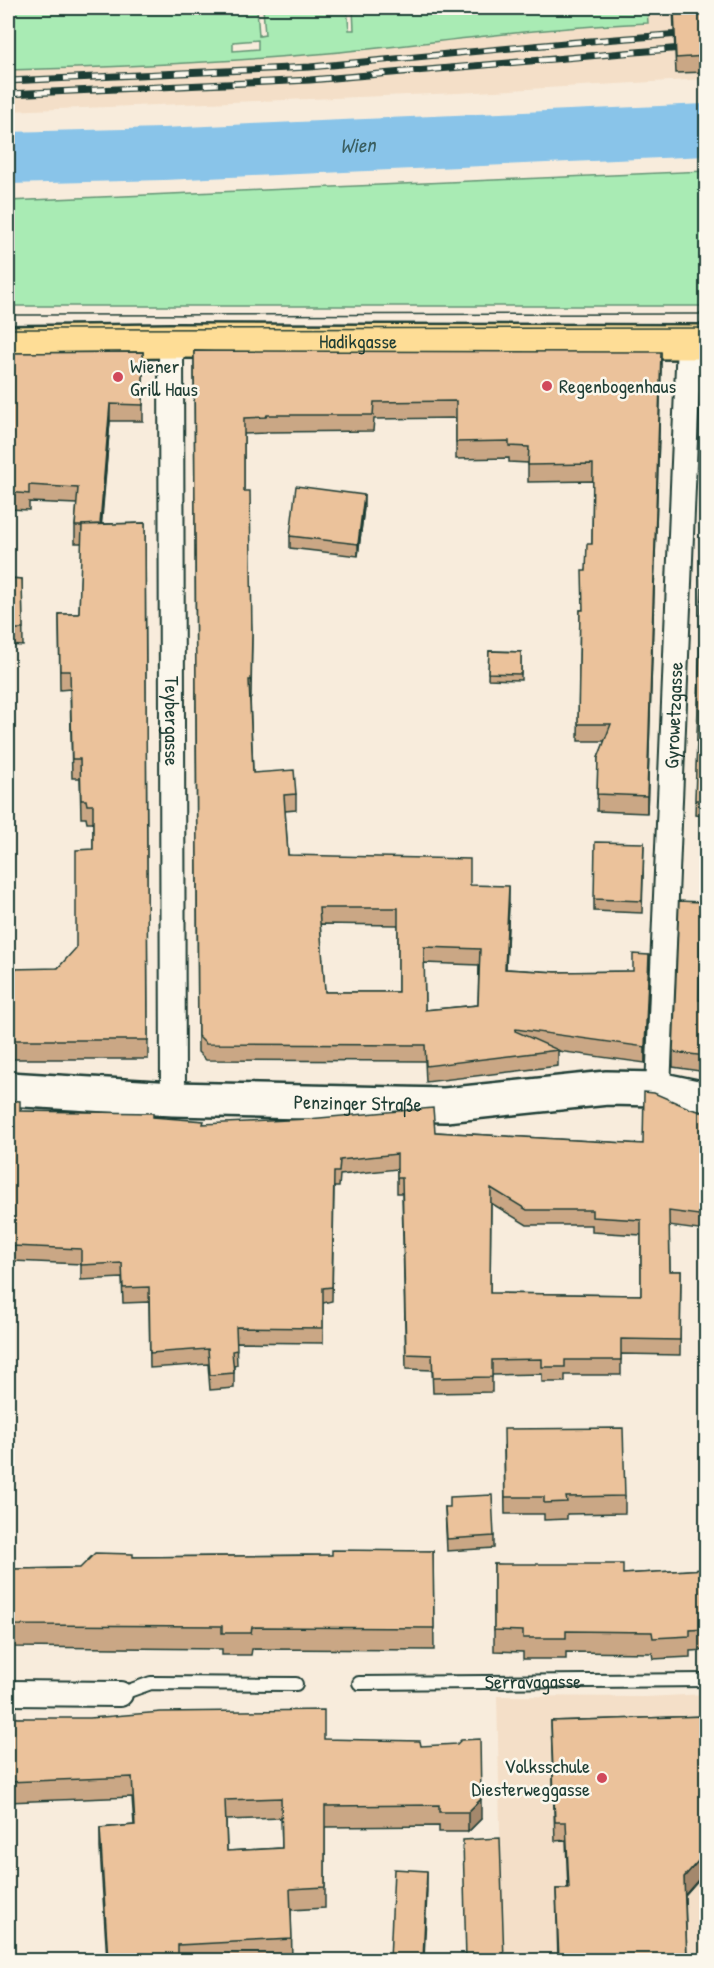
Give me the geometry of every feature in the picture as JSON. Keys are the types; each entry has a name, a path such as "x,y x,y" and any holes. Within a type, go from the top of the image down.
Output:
{"main road":[{"name":"Hadikgasse","path":"8,343 698,342"}],"street":[{"name":"Teybergasse","path":"171,341 173,1099"},
{"name":"Gyrowetzgasse","path":"658,1089 698,342"},
{"name":"Penzinger Straße","path":"8,1089 173,1099 445,1105 607,1088 658,1089 706,1099"},
{"path":"8,1693 120,1694"}],"lane":[{"name":"Serravagasse","path":"359,1683 706,1680"},
{"path":"120,1694 151,1683 296,1684"}],"shaded area":[{"path":"647,8 706,8 706,79 458,93 8,111 8,70 165,64 338,52 539,30 648,23"},
{"name":"Volksschule Diesterweggasse","path":"706,1694 706,1960 503,1960 497,1696 645,1697"}],"green space":[{"path":"8,8 257,8 259,36 265,35 263,8 347,8 349,30 354,30 353,8 647,8 648,23 532,31 257,59 8,70","holes":["258,40 258,49 233,51 233,42"]},
{"path":"706,171 706,306 8,306 8,201"}],"building":[{"path":"674,8 706,8 706,56 676,58"},
{"path":"194,351 661,352 647,796 597,794 598,758 611,724 578,724 580,610 583,610 582,571 586,571 587,544 592,544 593,464 528,465 529,447 509,446 509,441 456,442 456,401 374,402 373,415 267,415 266,417 244,418 244,491 250,491 252,634 251,680 249,680 253,773 294,770 296,794 284,795 288,855 470,859 470,885 509,886 505,969 556,972 633,971 633,954 649,955 645,1047 516,1029 515,1031 558,1050 426,1066 425,1045 206,1044 198,1036","holes":["319,908 398,908 398,992 325,992","424,947 480,949 478,1005 425,1010"]},
{"path":"143,352 143,405 110,404 100,524 75,526 78,488 29,485 29,494 8,492 8,353"},
{"path":"706,455 706,800 695,800"},
{"path":"296,486 364,495 358,544 290,536"},
{"path":"145,523 148,1040 12,1040 8,1043 8,983 12,983 12,969 58,968 76,948 76,850 93,849 93,805 87,805 86,800 81,800 80,759 72,759 70,671 60,671 59,614 79,614 82,525"},
{"path":"8,578 22,579 23,629 8,629"},
{"path":"489,651 521,652 521,674 488,673"},
{"path":"595,842 644,843 642,901 594,899"},
{"path":"679,901 701,902 699,1000 706,1001 706,1056 673,1052"},
{"path":"644,1092 654,1093 706,1113 706,1216 669,1211 670,1271 681,1271 680,1340 621,1339 621,1360 565,1360 565,1367 542,1367 542,1359 492,1360 492,1377 433,1378 432,1355 406,1354 402,1178 397,1178 397,1154 340,1160 339,1172 334,1172 332,1287 323,1288 323,1328 236,1327 237,1350 232,1351 234,1373 210,1375 208,1349 150,1353 149,1287 123,1288 122,1263 81,1265 81,1249 13,1246 12,1267 8,1267 8,1100 20,1101 20,1111 153,1113 153,1117 204,1121 203,1124 308,1119 433,1108 435,1132 643,1144","holes":["491,1188 527,1210 592,1210 592,1217 641,1220 641,1295 490,1293"]},
{"path":"623,1428 625,1496 566,1497 567,1502 544,1503 544,1497 505,1497 504,1429"},
{"path":"492,1495 494,1536 447,1539 445,1507 450,1507 450,1497"},
{"path":"332,1550 433,1551 434,1628 252,1627 251,1633 222,1633 222,1626 14,1625 14,1569 80,1568 95,1553 133,1554 133,1557 332,1555"},
{"path":"494,1564 623,1564 623,1574 706,1569 706,1629 690,1630 690,1636 653,1638 652,1632 566,1631 566,1638 523,1638 523,1631 494,1630"},
{"path":"8,1696 15,1696 16,1718 90,1718 161,1712 324,1710 324,1739 420,1741 421,1746 457,1744 461,1740 480,1739 481,1799 468,1812 439,1812 439,1805 325,1806 325,1887 290,1889 292,1939 178,1945 178,1960 108,1960 100,1828 135,1825 132,1777 8,1782","holes":["281,1798 282,1848 227,1851 225,1800"]},
{"name":"Volksschule Diesterweggasse","path":"706,1716 706,1852 684,1877 687,1960 559,1960 556,1889 569,1889 566,1822 555,1822 551,1721"},
{"path":"500,1838 504,1960 466,1960 463,1840"},
{"path":"394,1869 427,1871 423,1960 390,1960"}],"waterway":[{"name":"Wien","path":"8,158 163,154 706,130"}],"tram line":[{"path":"8,315 706,314"},
{"path":"8,329 706,328"}],"railway":[{"path":"8,81 310,67 706,32"},
{"path":"8,94 310,80 706,46"}],"place":[{"name":"Wiener Grill Haus","path":"118,377"},
{"name":"Regenbogenhaus","path":"547,386"},
{"name":"Volksschule Diesterweggasse","path":"602,1778"}]}
